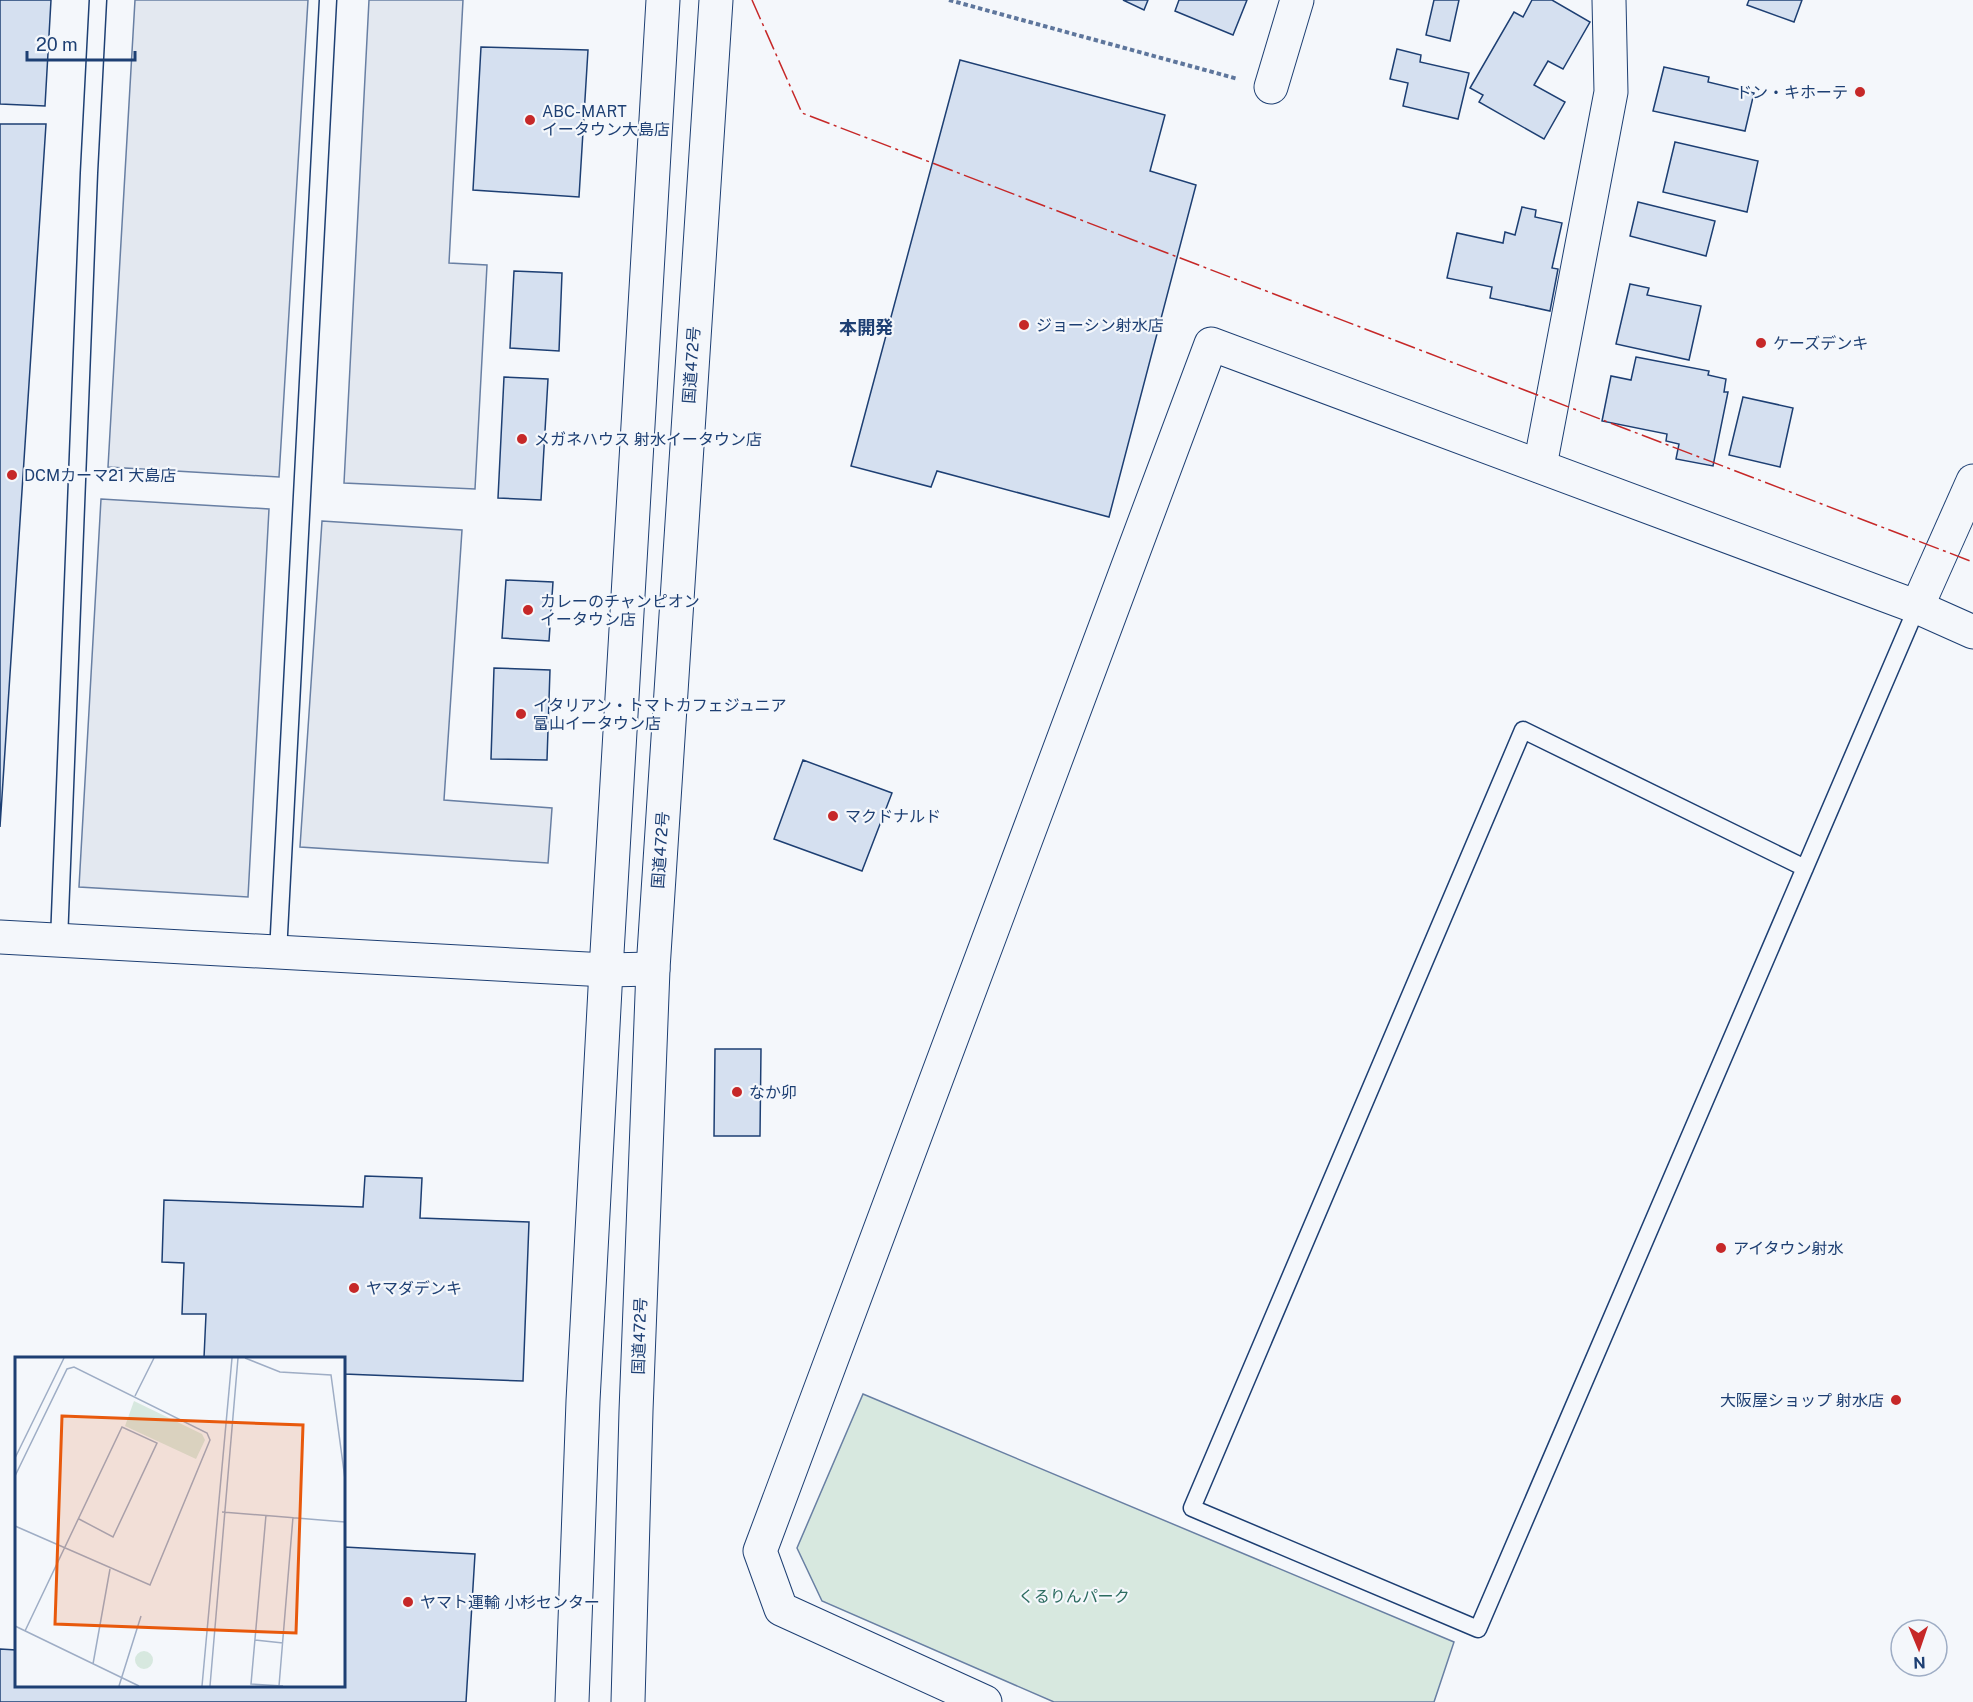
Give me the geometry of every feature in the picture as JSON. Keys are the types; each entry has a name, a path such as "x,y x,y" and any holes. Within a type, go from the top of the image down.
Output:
{"main road":[{"path":"572,1702 583,1401 606,969 663,0"},
{"name":"国道472号","path":"628,1702 636,1411 653,969 716,0"},
{"path":"1271,87 1297,0"},
{"path":"1540,466 1611,92 1609,0"},
{"path":"985,1702 781,1609 760,1551 1210,344 1917,607 1973,632"},
{"path":"1917,607 1973,481"},
{"path":"0,937 278,953 606,969 653,969"}],"lane":[{"path":"59,941 89,173 98,0"},
{"path":"278,953 328,0"},
{"path":"1805,868 1523,730 1192,1508 1478,1629 1805,868 1917,607"}],"path":[{"path":"949,0 1271,87"}],"green space":[{"name":"くるりんパーク","path":"863,1394 1454,1642 1434,1702 1054,1702 822,1601 797,1548"}],"shaded area":[{"path":"135,0 308,0 279,477 108,467"},
{"path":"369,0 463,0 449,263 487,265 475,489 344,483"},
{"path":"101,499 269,509 248,897 79,887"},
{"path":"322,521 462,530 444,800 552,808 548,863 300,847"}],"building":[{"path":"0,0 51,0 45,106 0,104"},
{"path":"1123,0 1148,0 1144,10"},
{"path":"1179,0 1247,0 1233,35 1175,11"},
{"path":"1434,0 1459,0 1450,41 1426,35"},
{"path":"1532,0 1552,0 1590,22 1563,69 1548,61 1534,85 1565,102 1544,139 1479,102 1483,95 1470,88 1514,12 1523,17"},
{"path":"1749,0 1802,0 1794,22 1747,5"},
{"name":"ABC-MART イータウン大島店","path":"481,47 588,50 579,197 473,190"},
{"path":"1397,49 1421,55 1420,62 1469,73 1458,119 1403,106 1408,83 1390,79"},
{"name":"ジョーシン射水店","path":"960,60 1165,115 1150,171 1196,185 1109,517 937,471 931,487 851,466"},
{"path":"1664,67 1709,77 1708,82 1754,93 1745,131 1653,111"},
{"name":"DCMカーマ21 大島店","path":"0,124 46,124 0,827"},
{"path":"1675,142 1758,161 1747,212 1663,192"},
{"path":"1638,202 1715,221 1706,256 1630,236"},
{"path":"1522,207 1536,210 1535,217 1562,223 1552,268 1558,269 1550,311 1490,298 1492,287 1447,278 1457,233 1503,243 1505,232 1515,235"},
{"path":"514,271 562,273 559,351 510,348"},
{"path":"1630,284 1649,288 1647,295 1701,306 1689,360 1616,344"},
{"path":"1636,357 1709,371 1708,375 1726,379 1724,392 1728,392 1713,466 1676,459 1679,444 1666,441 1667,434 1602,421 1611,376 1631,380"},
{"name":"メガネハウス 射水イータウン店","path":"504,377 548,379 541,500 498,498"},
{"path":"1743,397 1793,408 1780,467 1729,455"},
{"name":"カレーのチャンピオン イータウン店","path":"506,580 553,582 549,641 502,638"},
{"name":"イタリアン・トマトカフェジュニア 富山イータウン店","path":"494,668 550,670 547,760 491,759"},
{"name":"マクドナルド","path":"803,760 892,793 862,871 774,839"},
{"name":"なか卯","path":"715,1049 761,1049 760,1136 714,1136"},
{"name":"ヤマダデンキ","path":"365,1176 422,1178 420,1218 529,1222 523,1381 345,1374 345,1357 204,1357 206,1314 182,1314 184,1263 162,1262 164,1200 363,1207"},
{"name":"ヤマト運輸 小杉センター","path":"345,1547 475,1554 466,1702 0,1702 0,1649 15,1650 15,1687 345,1687"}],"power":[{"path":"752,0 802,113 1973,562"}],"place":[{"name":"ドン・キホーテ","path":"1860,92"},
{"name":"ABC-MART イータウン大島店","path":"530,120"},
{"name":"ジョーシン射水店","path":"1024,325"},
{"name":"ケーズデンキ","path":"1761,343"},
{"name":"メガネハウス 射水イータウン店","path":"522,439"},
{"name":"DCMカーマ21 大島店","path":"12,475"},
{"name":"カレーのチャンピオン イータウン店","path":"528,610"},
{"name":"イタリアン・トマトカフェジュニア 富山イータウン店","path":"521,714"},
{"name":"マクドナルド","path":"833,816"},
{"name":"なか卯","path":"737,1092"},
{"name":"アイタウン射水","path":"1721,1248"},
{"name":"ヤマダデンキ","path":"354,1288"},
{"name":"大阪屋ショップ 射水店","path":"1896,1400"},
{"name":"ヤマト運輸 小杉センター","path":"408,1602"}],"district":[{"name":"本開発","path":"866,328"}]}
